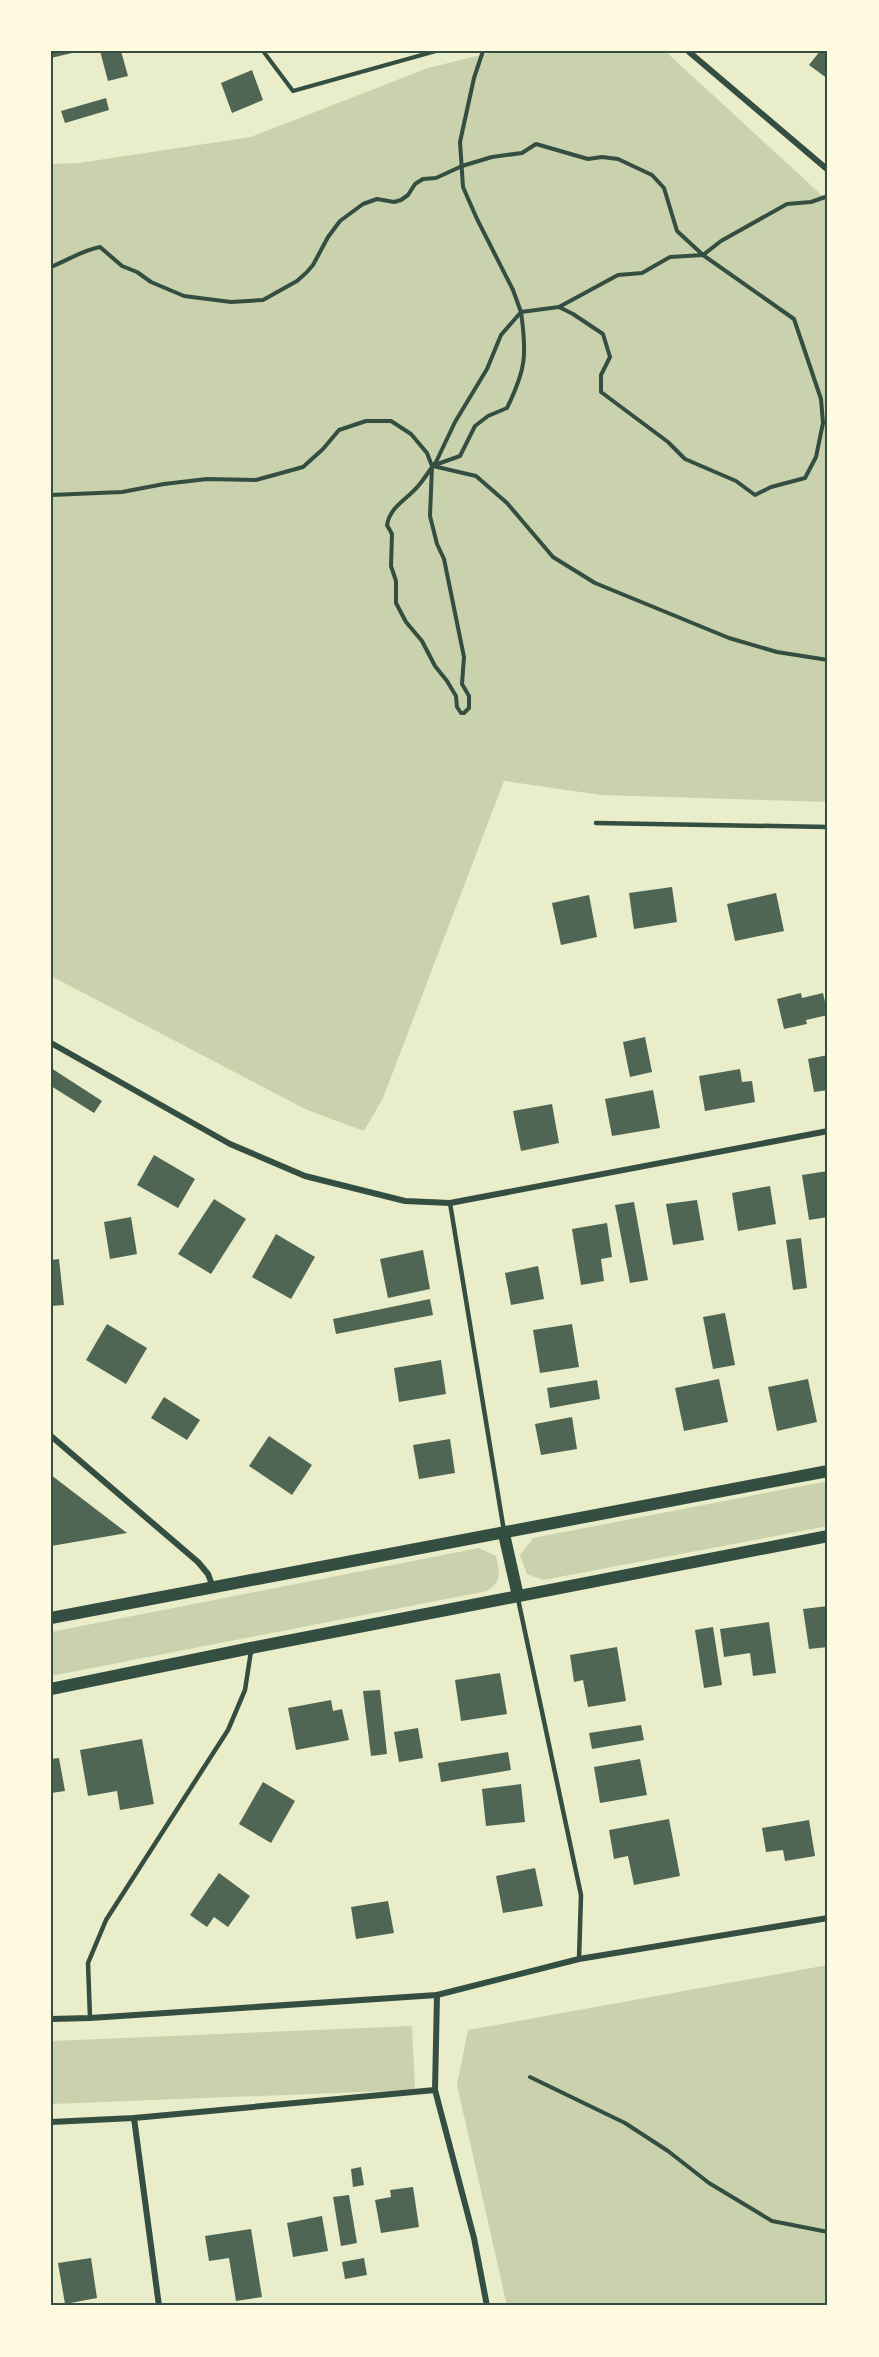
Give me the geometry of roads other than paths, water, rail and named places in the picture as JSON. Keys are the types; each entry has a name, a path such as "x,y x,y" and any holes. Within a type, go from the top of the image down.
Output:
{"main road":[{"path":"51,1618 828,1471"},
{"path":"504,1534 518,1596"},
{"path":"51,1689 828,1536"}],"street":[{"path":"688,51 828,170"},
{"path":"51,1043 230,1144 304,1176 405,1201 450,1203 828,1131"},
{"path":"51,1436 198,1562 208,1574 213,1588"},
{"path":"51,2019 437,1995 579,1959 828,1918"},
{"path":"437,1995 435,2090 474,2238 486,2306"},
{"path":"51,2122 134,2118 435,2090"},
{"path":"134,2118 159,2306"}],"lane":[{"path":"596,823 828,827"},
{"path":"450,1203 504,1534"},
{"path":"518,1596 581,1895 579,1959"},
{"path":"90,2018 88,1963 106,1920 228,1730 245,1690 251,1648"}]}
